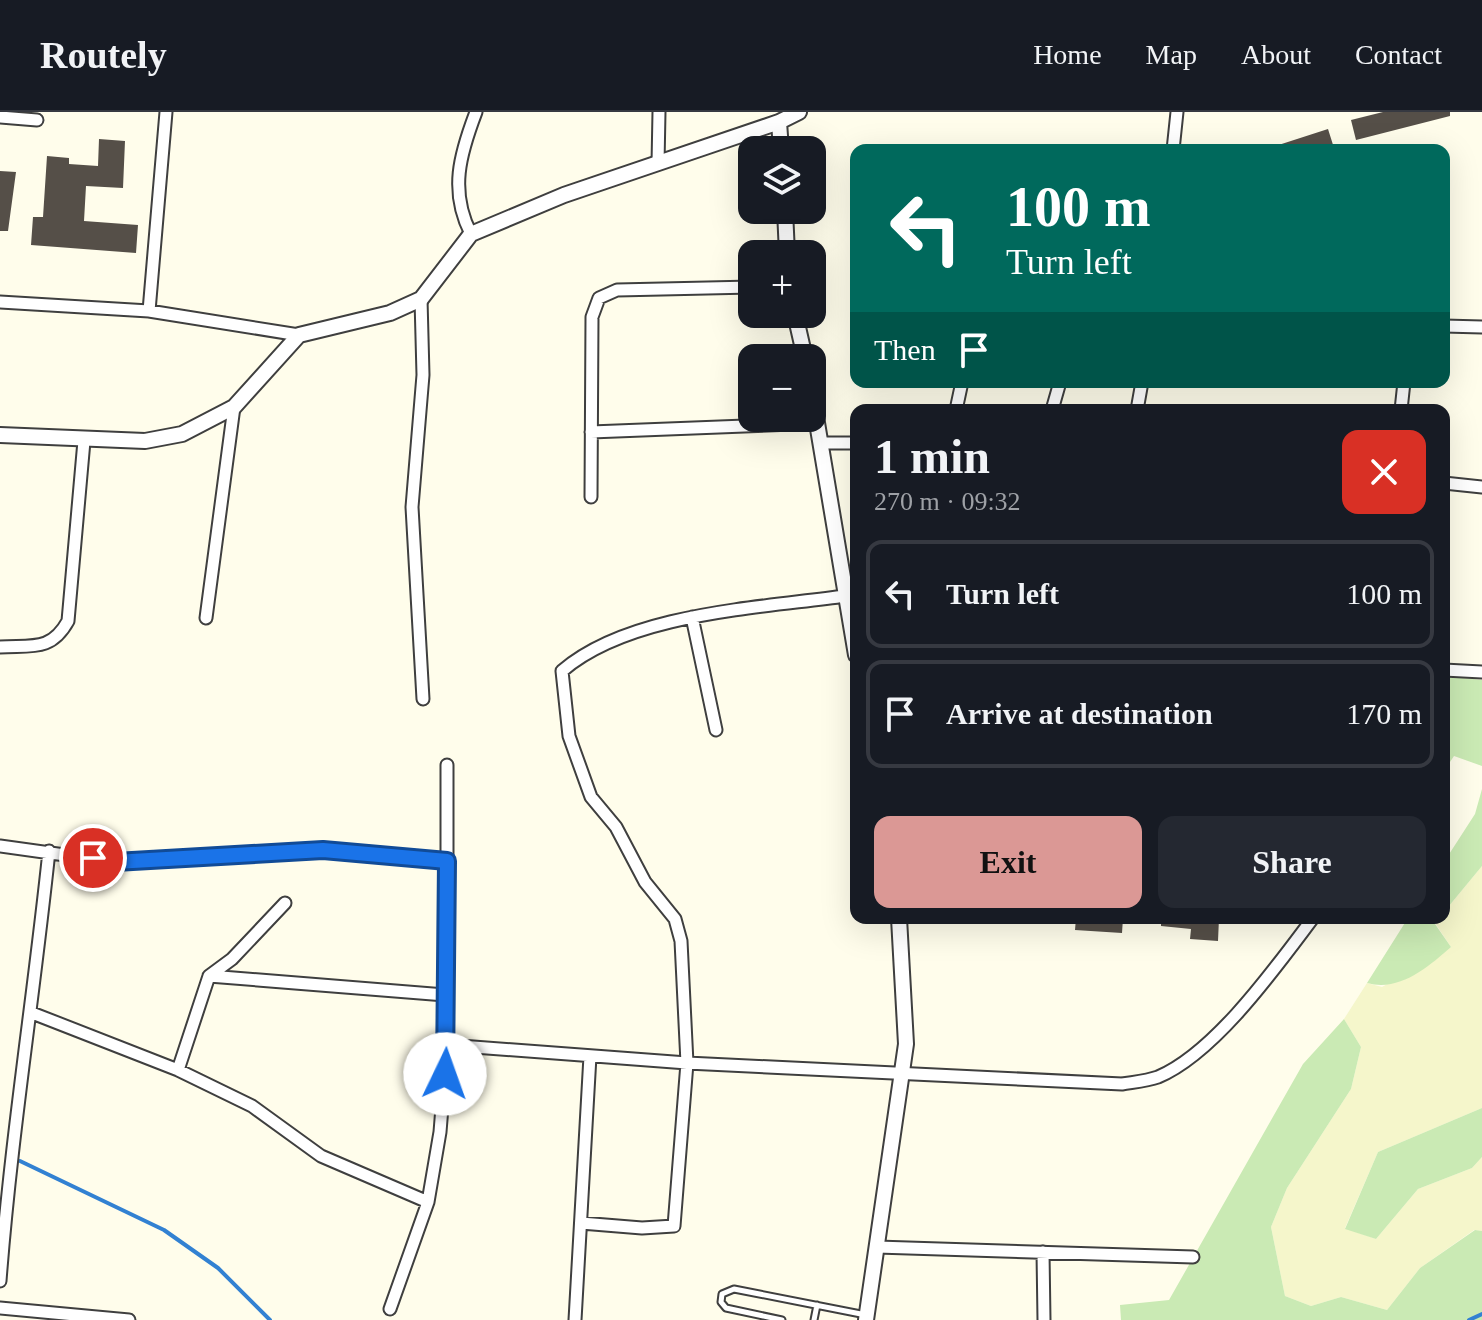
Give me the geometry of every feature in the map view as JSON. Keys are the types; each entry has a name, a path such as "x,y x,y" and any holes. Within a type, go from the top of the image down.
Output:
{"street":[{"path":"149,311 166,112"},
{"path":"471,234 457,193 459,157 476,112"},
{"path":"658,164 659,112"},
{"path":"0,302 149,311 299,335 390,313 421,299 471,234 564,195 779,122 799,112"},
{"path":"1174,144 1177,112"},
{"path":"0,117 37,120"},
{"path":"779,122 780,136"},
{"path":"591,497 592,317 599,298 617,290 738,287"},
{"path":"421,299 423,375 412,507 423,699"},
{"path":"1450,326 1482,327"},
{"path":"0,435 84,441 145,441 182,434 234,407 299,335"},
{"path":"206,618 234,407"},
{"path":"591,432 738,426"},
{"path":"820,432 850,615"},
{"path":"0,647 49,644 59,637 68,621 84,441"},
{"path":"823,443 850,443"},
{"path":"1450,484 1482,487"},
{"path":"581,1223 642,1228 674,1226 687,1063 681,941 675,919 645,882 616,827 591,797 569,736 562,675 565,668 625,636 692,617 845,596"},
{"path":"692,617 716,730"},
{"path":"1450,670 1482,672"},
{"path":"390,1309 428,1202 440,1132 447,1045 447,765"},
{"path":"0,846 115,862 323,850 447,861"},
{"path":"0,1281 16,1098 32,1013 49,851"},
{"path":"178,1070 209,976 232,959 285,903"},
{"path":"866,1318 906,1044 899,924"},
{"path":"447,1045 687,1063 1122,1084 1156,1078 1183,1064 1260,989 1306,924"},
{"path":"209,976 445,995"},
{"path":"32,1013 178,1070 252,1106 321,1156 428,1202"},
{"path":"575,1320 590,1056"},
{"path":"877,1247 1193,1257"},
{"path":"1043,1252 1044,1320"},
{"path":"0,1308 129,1320"}],"lane":[{"path":"782,1320 726,1308 721,1302 722,1294 734,1289 866,1318"},
{"path":"814,1320 817,1305"}],"green space":[{"path":"1450,677 1482,680 1482,766 1454,756 1450,762"},
{"path":"1482,789 1482,866 1450,905 1450,853 1475,814"},
{"path":"1482,866 1482,1108 1378,1152 1345,1228 1376,1239 1418,1189 1472,1168 1482,1157 1482,1231 1474,1230 1420,1268 1387,1310 1341,1297 1311,1306 1285,1296 1271,1227 1287,1188 1351,1089 1361,1047 1344,1019 1367,983 1382,987 1451,947 1436,924 1450,924 1450,905"},
{"path":"1404,924 1435,924 1451,947 1423,970 1402,981 1379,985 1367,983"},
{"path":"1344,1019 1361,1047 1351,1089 1287,1188 1271,1227 1285,1296 1311,1306 1341,1297 1387,1310 1420,1268 1475,1230 1482,1231 1482,1320 1121,1320 1120,1305 1169,1300 1303,1064"},
{"path":"1482,1108 1482,1157 1472,1168 1418,1189 1376,1239 1345,1229 1378,1152"}],"building":[{"path":"1383,112 1450,112 1450,116 1356,140 1351,120"},
{"path":"1328,129 1333,144 1281,144"},
{"path":"99,139 125,141 123,188 86,186 84,221 138,225 136,253 31,245 33,217 43,217 47,156 69,158 69,164 98,166"},
{"path":"0,171 16,172 8,231 0,231"},
{"path":"1076,924 1123,924 1122,933 1075,930"},
{"path":"1219,924 1218,941 1190,939 1191,929 1161,926"}],"waterway":[{"path":"20,1161 164,1230 218,1268 270,1320"},
{"path":"1469,1320 1482,1314"}],"route":[{"path":"93,858 115,862 209,854 323,850 447,861 445,1074"}]}
